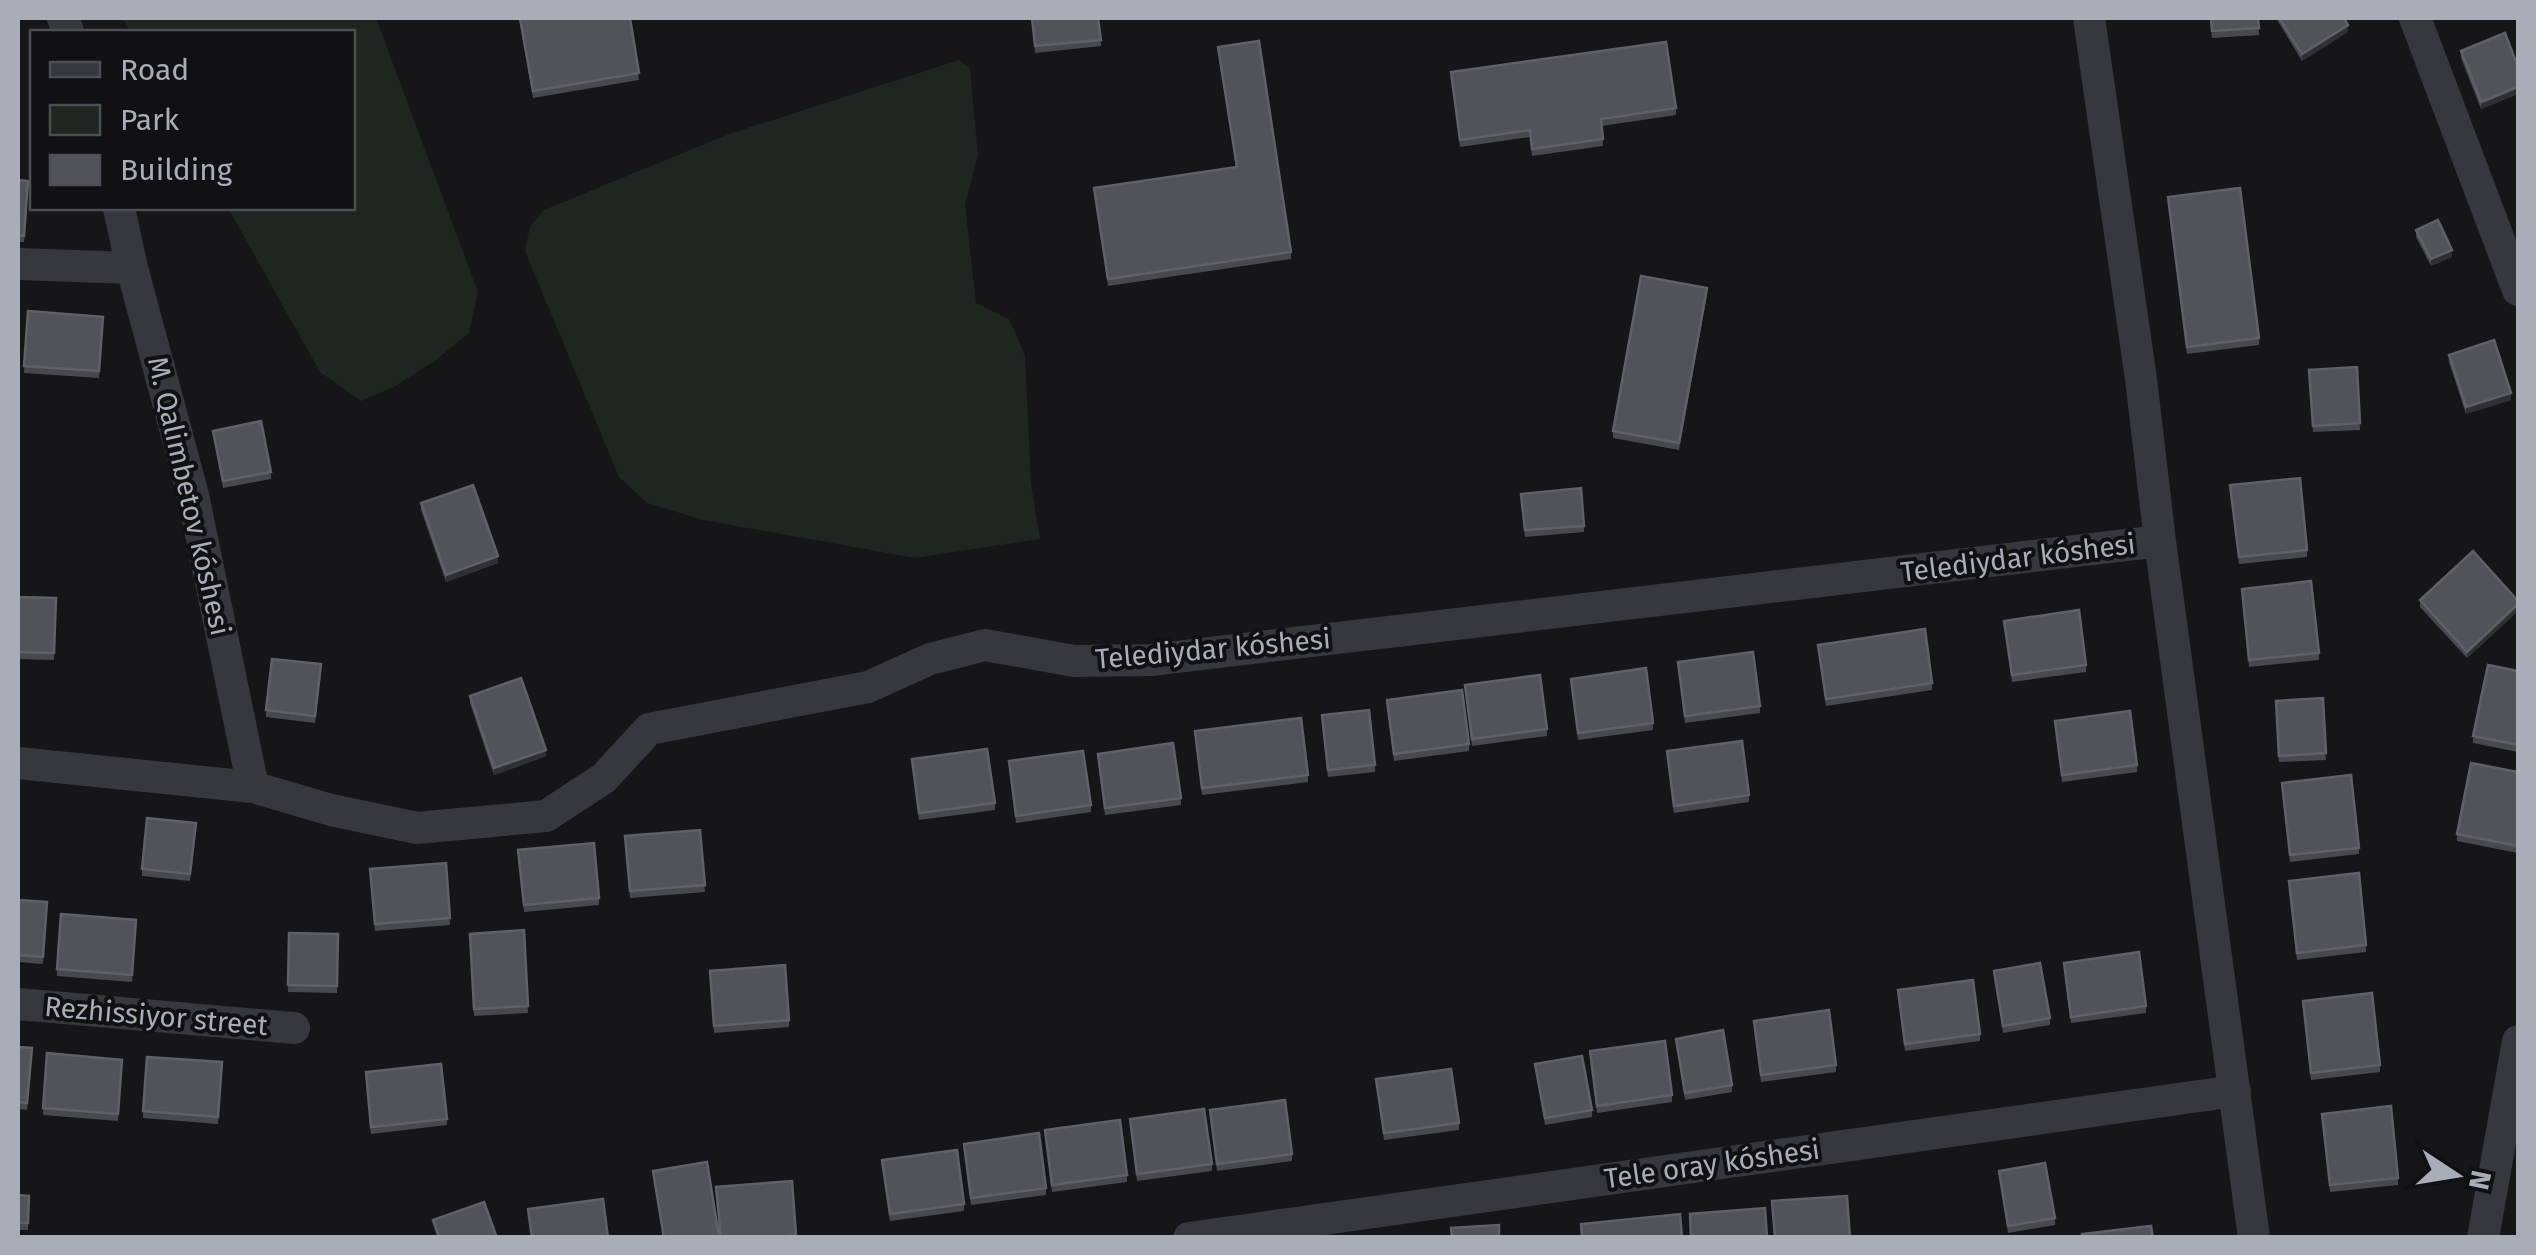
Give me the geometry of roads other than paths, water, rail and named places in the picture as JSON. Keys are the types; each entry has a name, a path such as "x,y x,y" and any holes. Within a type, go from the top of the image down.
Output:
{"street":[{"name":"Telediydar kóshesi","path":"2089,18 2141,379 2254,1238"},
{"path":"2415,18 2518,290"},
{"name":"M. Qalimbetov kóshesi","path":"118,210 193,495 253,786"},
{"path":"18,264 132,268"},
{"name":"Telediydar kóshesi","path":"18,764 253,786 331,810 417,828 546,816 604,778 649,728 868,686 930,659 985,645 1074,661 1151,660 2160,541"},
{"name":"Rezhissiyor street","path":"18,1004 294,1028"},
{"path":"2483,1238 2518,1041"},
{"name":"Tele oray kóshesi","path":"1189,1238 2235,1091"}]}
